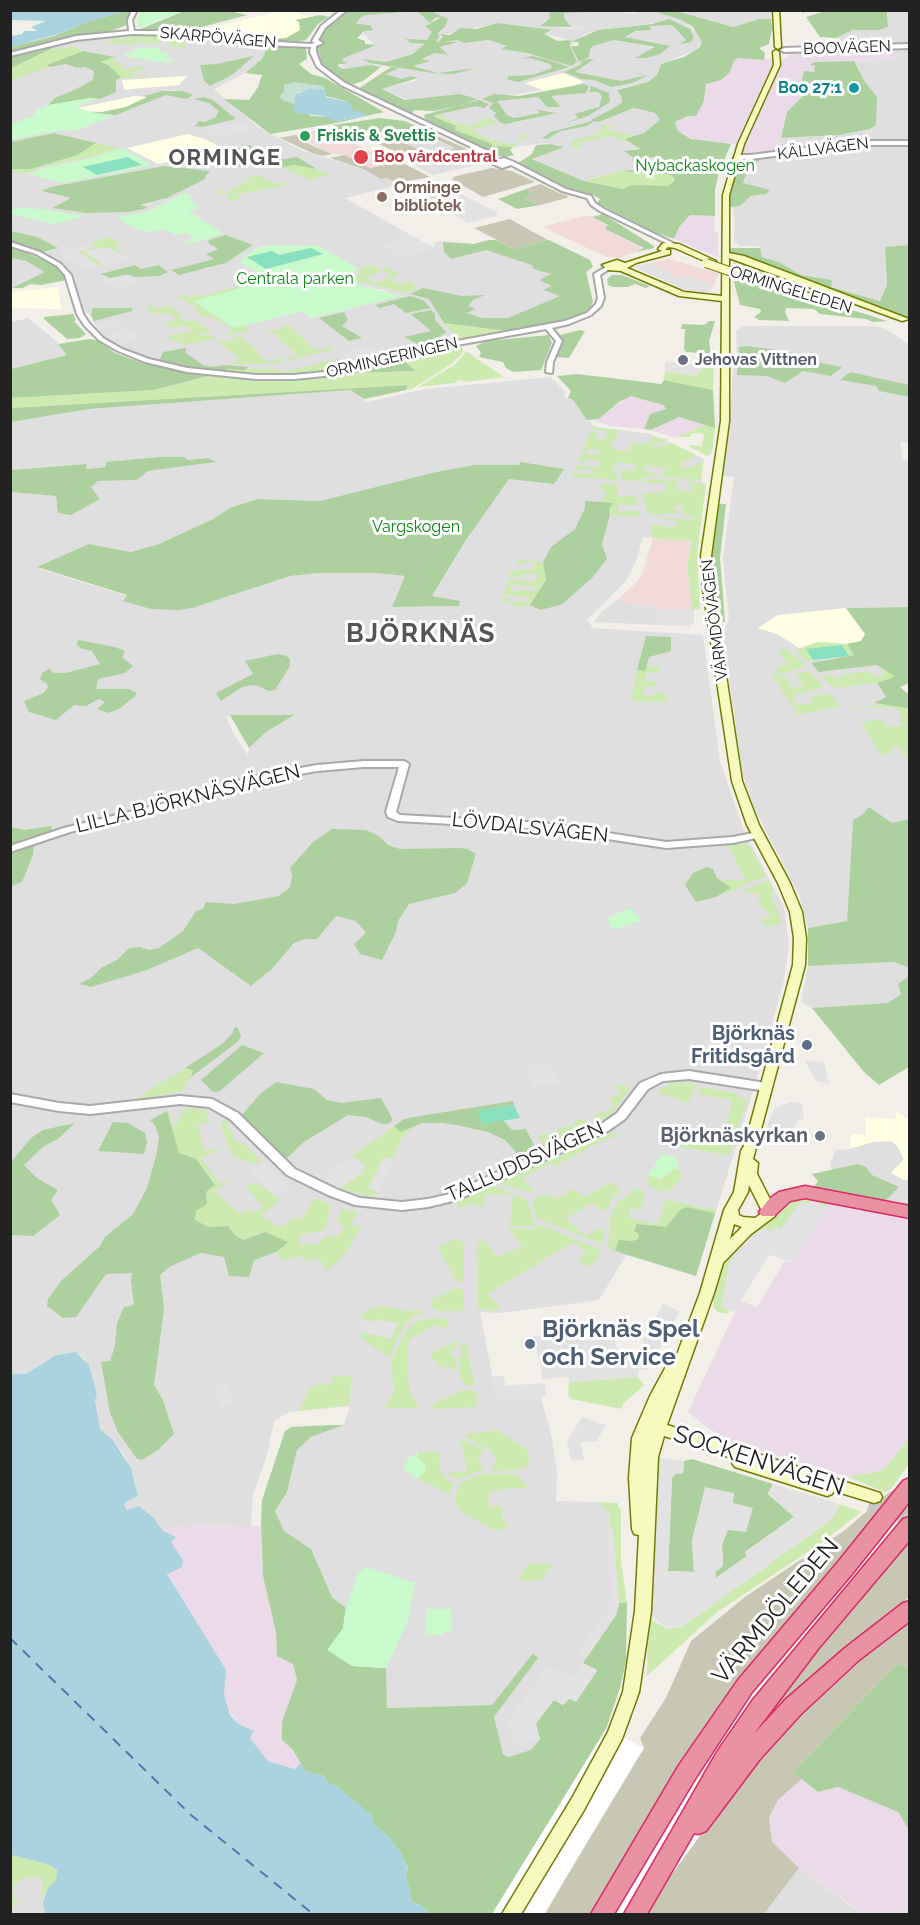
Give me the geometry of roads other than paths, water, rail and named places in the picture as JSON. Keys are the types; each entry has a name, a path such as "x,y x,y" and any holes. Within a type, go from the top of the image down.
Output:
{"highway":[{"path":"763,1218 779,1199 797,1192 814,1193 876,1208 909,1212"},
{"name":"VÄRMDÖLEDEN","path":"602,1914 687,1772 752,1677 845,1568 909,1486"},
{"path":"717,1787 725,1759 767,1699 909,1525"},
{"path":"635,1914 717,1787 793,1707 844,1661 909,1609"}],"main road":[{"name":"VÄRMDÖVÄGEN","path":"511,1914 578,1804 616,1734 631,1692 644,1611 639,1556 638,1478 651,1430 655,1400 692,1333 718,1260 735,1241 763,1218 750,1174 752,1144 799,965 798,921 790,897 758,835 737,781 707,576 708,534 725,421 726,195 746,130 777,65 779,50 776,10"},
{"path":"608,268 670,249"},
{"name":"ORMINGELEDEN","path":"670,249 748,276 908,322"},
{"path":"726,257 741,258 891,316"},
{"path":"622,265 677,292 705,298 726,299"},
{"path":"705,298 720,295 724,281"},
{"name":"VÄRMDÖVÄGEN","path":"718,1260 717,1255 731,1210 741,1192 748,1151 752,1144"},
{"path":"731,1210 733,1217 740,1222 763,1218"},
{"name":"SOCKENVÄGEN","path":"651,1430 872,1501"}],"street":[{"name":"SKARPÖVÄGEN","path":"132,32 130,20 135,10"},
{"path":"345,10 323,27 314,43 313,52 319,66 335,79 438,131 494,156 495,164 579,200 670,249"},
{"name":"SKARPÖVÄGEN","path":"10,55 66,40 132,32 179,33 256,43 314,43"},
{"name":"BOOVÄGEN","path":"779,50 909,46"},
{"path":"438,131 510,162 579,200 591,201 670,249"},
{"name":"KÄLLVÄGEN","path":"737,157 751,158 859,143 909,143"},
{"path":"496,161 510,162"},
{"path":"502,166 510,162"},
{"name":"ORMINGERINGEN","path":"10,244 38,253 59,265 68,275 86,324 96,335 129,354 154,363 203,373 256,377 294,377 369,367 444,346 549,328 579,319 595,309 601,298 597,274 608,268"},
{"path":"549,328 559,341 550,362 550,372"},
{"name":"LÖVDALSVÄGEN","path":"404,764 391,812 391,815 398,818 543,826 594,832 637,842 666,845 733,840 758,835"},
{"name":"LILLA BJÖRKNÄSVÄGEN","path":"10,849 67,830 177,803 254,779 317,768 404,764"},
{"name":"TALLUDDSVÄGEN","path":"10,1098 43,1105 90,1110 180,1100 212,1103 234,1116 291,1172 359,1202 402,1206 453,1197 604,1128 621,1116 644,1086 661,1078 689,1075 766,1087"}],"water":[{"path":"11,10 126,11 11,47 11,36 22,34 24,31 37,31 31,27 46,21 11,20"},
{"path":"309,89 325,90 326,97 348,102 352,106 351,110 364,113 366,116 337,121 323,116 297,113 294,110 296,94"},
{"path":"76,1352 89,1365 97,1395 95,1400 100,1429 113,1440 131,1468 138,1496 124,1505 127,1510 139,1506 153,1517 163,1531 176,1537 171,1542 183,1560 182,1567 167,1574 226,1670 224,1695 230,1715 237,1723 254,1731 250,1738 268,1761 295,1769 300,1763 305,1771 324,1776 328,1783 336,1786 372,1815 373,1824 389,1837 401,1854 408,1870 406,1876 412,1902 420,1905 430,1914 45,1914 43,1903 48,1888 56,1880 57,1870 48,1864 11,1855 11,1374 26,1374 56,1355"}],"tunnel":[{"path":"869,1504 910,1517"}],"place":[{"name":"Boo 27:1","path":"854,88"},
{"name":"Friskis & Svettis","path":"305,136"},
{"name":"Boo vårdcentral","path":"361,157"},
{"name":"Orminge bibliotek","path":"382,197"},
{"name":"Jehovas Vittnen","path":"683,360"},
{"name":"Björknäs Fritidsgård","path":"807,1045"},
{"name":"Björknäskyrkan","path":"820,1136"},
{"name":"Björknäs Spel och Service","path":"530,1344"}],"district":[{"name":"ORMINGE","path":"225,158"},
{"name":"BJÖRKNÄS","path":"421,634"}],"park label":[{"name":"Nybackaskogen","path":"695,166"},
{"name":"Centrala parken","path":"295,279"},
{"name":"Vargskogen","path":"416,527"}]}
